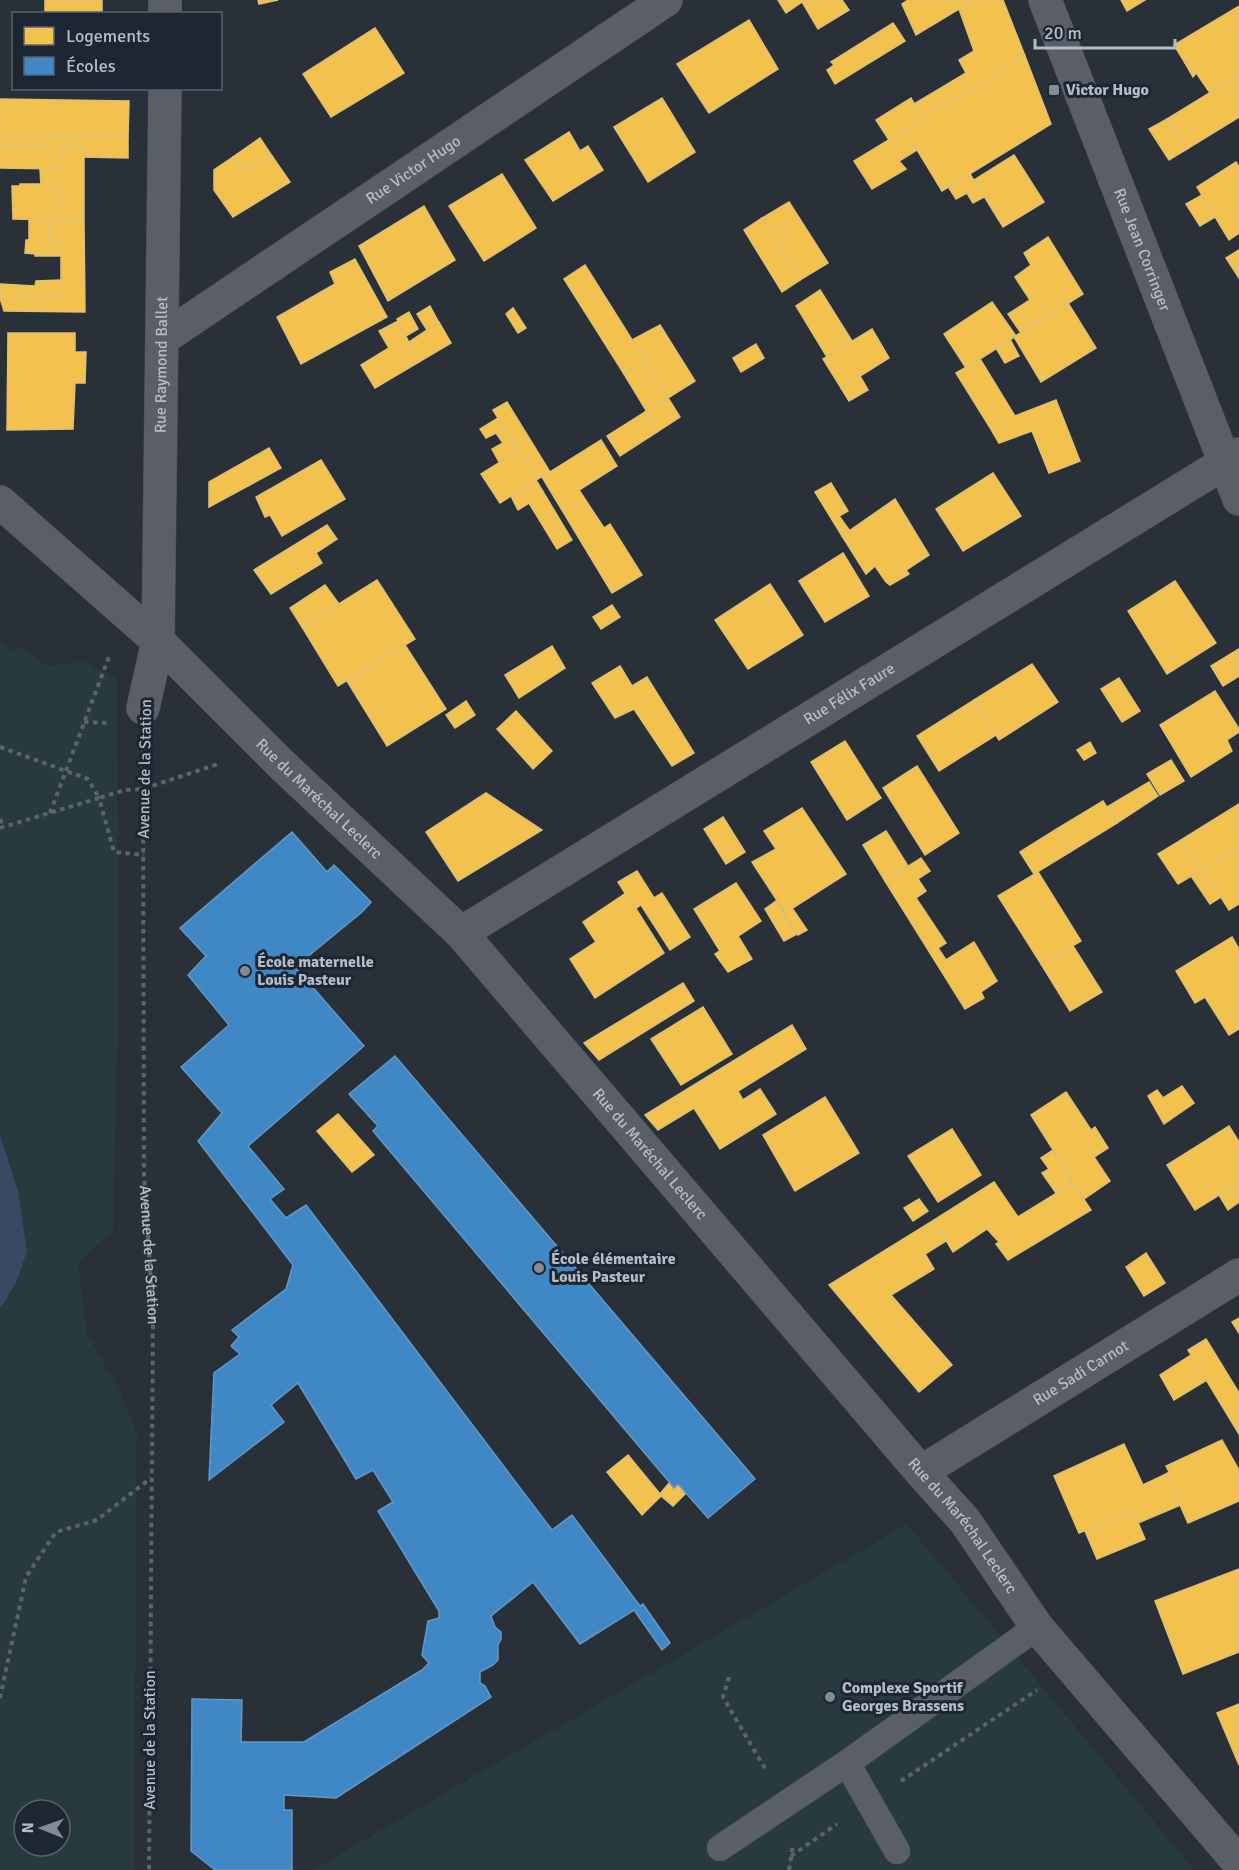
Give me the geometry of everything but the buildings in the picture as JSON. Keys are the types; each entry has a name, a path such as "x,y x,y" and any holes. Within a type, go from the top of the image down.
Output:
{"street":[{"name":"Rue Victor Hugo","path":"162,339 666,0"},
{"name":"Rue Jean Corringer","path":"1045,0 1232,458 1239,499"},
{"name":"Rue Raymond Ballet","path":"158,641 165,90"},
{"name":"Rue Félix Faure","path":"461,933 1232,458"},
{"name":"Rue du Maréchal Leclerc","path":"0,502 158,641 280,763 461,933 965,1521 1037,1627 1239,1863"},
{"name":"Avenue de la Station","path":"143,708 158,641"},
{"name":"Rue Sadi Carnot","path":"921,1472 1239,1275"}],"lane":[{"path":"720,1848 848,1763 1037,1627"},
{"path":"848,1763 897,1851"}],"path":[{"path":"50,813 113,645"},
{"name":"Avenue de la Station","path":"143,708 144,1175 153,1314 149,1870"},
{"path":"0,747 88,779 99,798 114,852 144,855"},
{"path":"0,819 2,827 125,790 143,789 229,760"},
{"path":"0,1698 26,1577 56,1532 97,1520 152,1477"},
{"path":"791,1856 1072,1667"}],"green space":[{"path":"0,640 11,652 22,646 46,666 84,662 117,679 118,1020 113,1230 78,1263 87,1334 120,1392 137,1433 134,1870 0,1870 0,1307 4,1303 4,1145 0,1135"},
{"name":"Complexe Sportif Georges Brassens","path":"907,1524 1194,1870 313,1870"}],"water":[{"path":"0,1135 18,1191 27,1251 17,1280 0,1307"}],"place":[{"name":"Victor Hugo","path":"1054,90"},
{"name":"École maternelle Louis Pasteur","path":"245,971"},
{"name":"École élémentaire Louis Pasteur","path":"539,1268"},
{"name":"Complexe Sportif Georges Brassens","path":"830,1697"}]}
